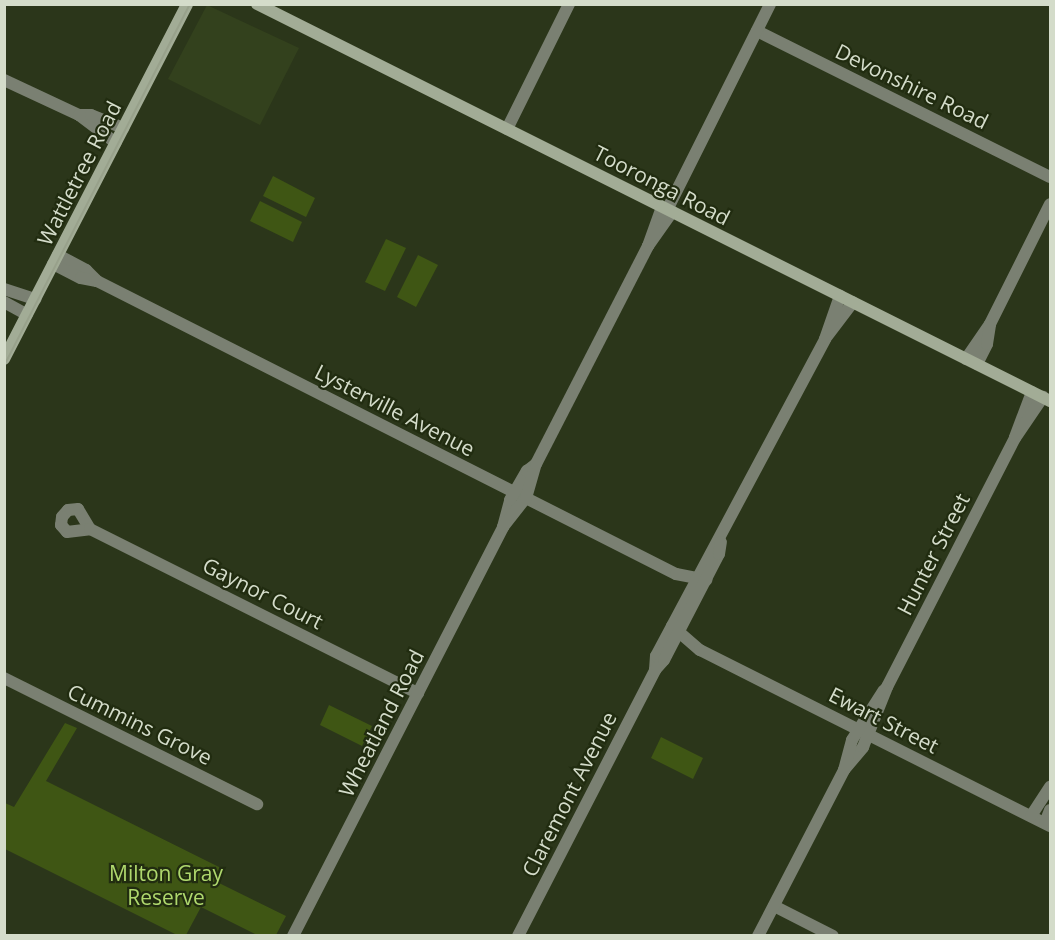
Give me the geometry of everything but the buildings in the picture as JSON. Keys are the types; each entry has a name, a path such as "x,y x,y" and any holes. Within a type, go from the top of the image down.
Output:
{"main road":[{"name":"Wattletree Road","path":"4,359 187,4"},
{"name":"Tooronga Road","path":"257,4 1042,396"}],"street":[{"path":"507,129 569,4"},
{"name":"Wheatland Road","path":"293,936 770,4"},
{"name":"Devonshire Road","path":"757,31 1050,177"},
{"path":"4,80 79,115 116,143"},
{"path":"79,115 91,115 124,128"},
{"path":"972,362 987,344 990,324 1050,204"},
{"name":"Lysterville Avenue","path":"56,260 86,270 97,281 676,573 702,578"},
{"path":"4,289 35,299"},
{"name":"Claremont Avenue","path":"518,936 825,339 840,296"},
{"path":"4,302 27,315"},
{"name":"Claremont Avenue","path":"825,339 853,302"},
{"name":"Hunter Street","path":"758,936 844,770 870,734 887,687 1015,438 1042,396"},
{"name":"Gaynor Court","path":"90,529 418,693"},
{"name":"Lysterville Avenue","path":"676,573 694,593"},
{"name":"Ewart Street","path":"676,628 700,650"},
{"name":"Ewart Street","path":"669,642 700,650 1048,825"},
{"name":"Cummins Grove","path":"4,678 257,804"},
{"name":"Hunter Street","path":"844,770 858,728 887,687"},
{"path":"1031,816 1050,787"},
{"path":"1048,825 1050,810"},
{"path":"774,906 833,936"}],"shaded area":[{"path":"207,5 299,48 260,125 168,79"}],"green space":[{"path":"273,176 315,198 306,217 263,196"},
{"path":"260,201 302,222 293,242 250,221"},
{"path":"386,239 406,248 385,291 365,282"},
{"path":"418,255 438,265 416,307 397,297"},
{"path":"329,705 372,726 362,746 320,725"},
{"name":"Milton Gray Reserve","path":"65,723 77,728 46,781 221,868 215,881 286,916 276,935 257,935 201,907 186,935 177,935 5,849 5,803 14,807"},
{"path":"661,737 703,758 693,779 651,758"}],"tram line":[{"path":"4,366 190,4"}]}
